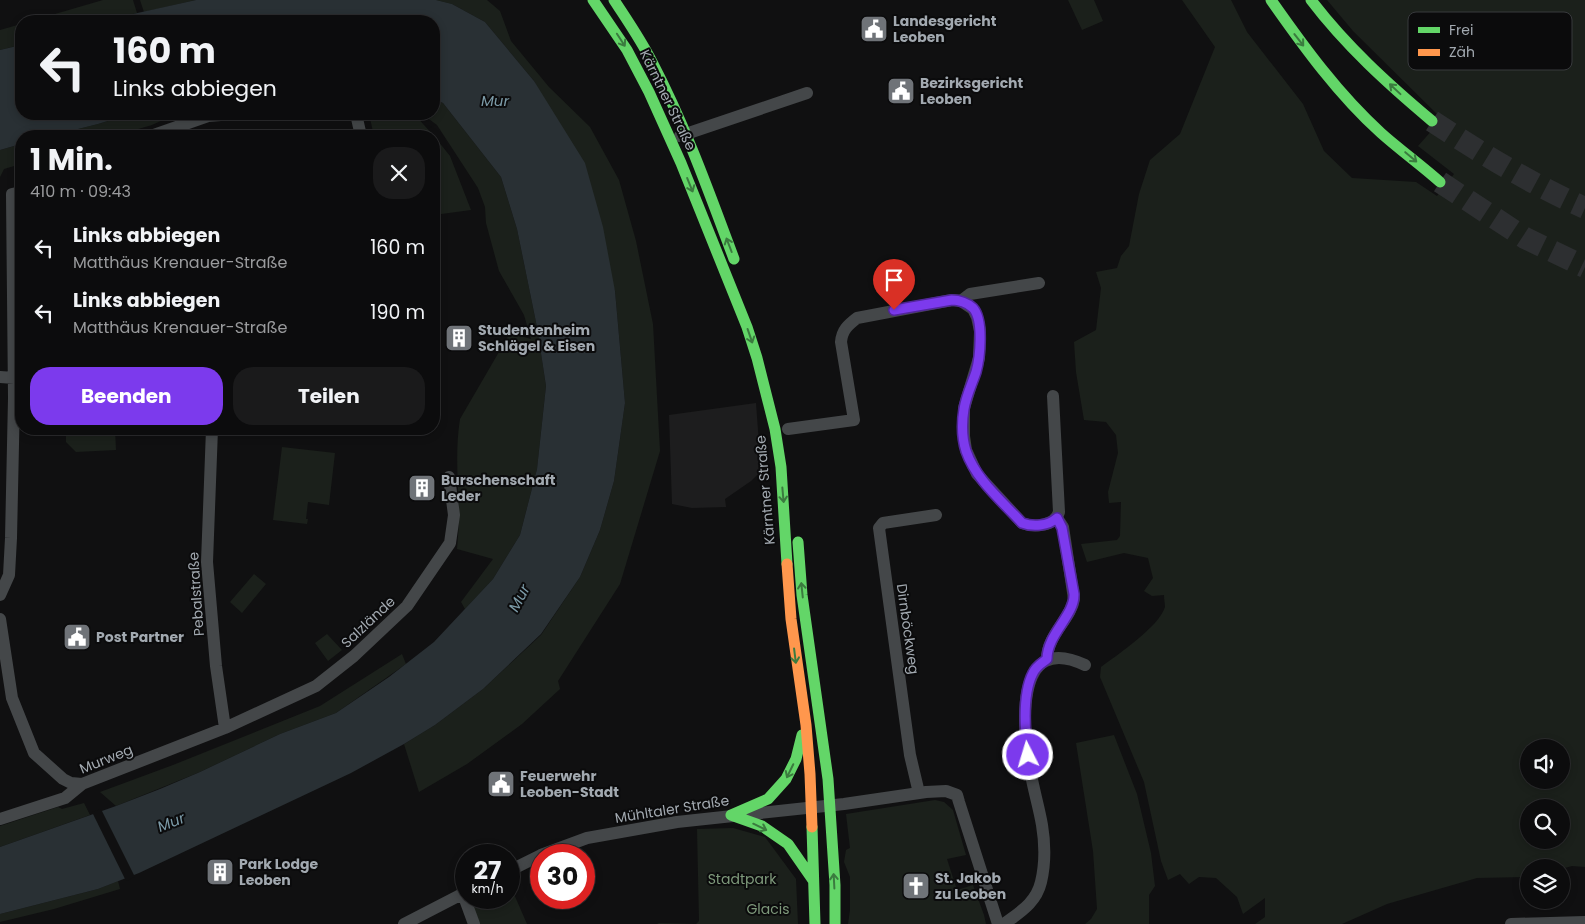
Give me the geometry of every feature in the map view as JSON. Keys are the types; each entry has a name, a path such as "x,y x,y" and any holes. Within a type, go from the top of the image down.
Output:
{"main road":[{"name":"Kärntner Straße","path":"593,0 627,50 671,140 747,327 770,407 780,467 791,619 806,725 810,774 815,924"},
{"name":"Kärntner Straße","path":"614,0 650,56 686,134 737,266"},
{"path":"1271,0 1293,32 1334,84 1381,132 1440,182"},
{"path":"1311,0 1359,56 1432,121"},
{"name":"Kärntner Straße","path":"785,416 788,433"},
{"name":"Kärntner Straße","path":"798,533 802,595 826,761 830,805 835,924"},
{"path":"730,815 768,799 786,779 796,760 800,738 806,725"},
{"path":"730,815 762,826 788,844 813,880"}],"street":[{"path":"671,140 807,93"},
{"path":"178,130 200,120"},
{"path":"1,587 9,575 11,538 14,378 12,194 15,193"},
{"path":"961,301 970,294 1039,283"},
{"path":"788,433 854,420 841,342 846,326 857,318 952,300 961,301 974,309 980,331 979,358 964,408 963,422 966,450 975,471 1022,523 1030,525 1047,524 1057,518 1059,512 1053,396"},
{"path":"0,377 14,378"},
{"name":"Pebalstraße","path":"212,435 207,562 216,666 225,728"},
{"name":"Salzlände","path":"225,728 316,686 354,656 407,606 450,543 454,515 449,477"},
{"name":"Dirnböckweg","path":"919,793 910,755 879,528 883,523 936,516"},
{"path":"1047,659 1047,651 1074,599 1062,528 1057,518"},
{"path":"0,619 6,699 34,753 63,779 71,783 82,784"},
{"path":"1004,924 1030,904 1041,881 1044,859 1044,836 1030,770 1026,740 1025,714 1033,672 1047,659 1068,659 1084,665"},
{"name":"Murweg","path":"0,819 65,798 82,784 225,728"},
{"path":"810,807 919,793 946,791 957,796 998,924"},
{"name":"Mühltaler Straße","path":"571,844 587,838 677,822 810,807"},
{"path":"404,924 455,898"},
{"path":"470,909 474,924"},
{"path":"1511,924 1585,922"}],"shaded area":[{"path":"756,403 761,471 751,481 725,499 726,507 692,508 672,504 669,415"}],"green space":[{"path":"103,0 133,0 137,13 130,15 52,15"},
{"path":"140,0 196,0 144,12"},
{"path":"436,0 487,0 500,11 511,41 549,87 590,127 619,180 636,241 653,324 660,451 620,584 558,681 560,689 522,724 467,764 419,792 404,744 435,725 483,689 541,635 580,577 600,530 614,481 625,403 615,291 534,81 485,22 452,4"},
{"path":"1068,0 1094,0 1103,21 1082,30"},
{"path":"1182,0 1231,0 1247,32 1303,104 1324,151 1352,178 1416,182 1437,196 1454,174 1418,146 1442,119 1353,31 1327,0 1585,0 1585,867 1570,867 1570,859 1520,859 1520,877 1477,878 1387,904 1342,924 1255,924 1265,917 1265,898 1243,914 1237,897 1216,878 1199,877 1189,884 1180,874 1168,880 1161,861 1144,782 1100,677 1101,667 1137,640 1155,623 1165,607 1164,595 1152,596 1144,591 1153,578 1148,558 1124,553 1087,562 1081,544 1117,540 1120,536 1121,502 1109,503 1108,492 1118,453 1116,435 1106,422 1084,420 1076,372 1074,342 1096,330 1101,288 1096,272 1117,268 1121,256 1129,246 1139,194 1150,160 1180,134 1215,47"},
{"path":"15,26 15,46 0,50 0,30"},
{"path":"440,102 501,177 517,229 537,327 546,386 537,469 520,535 493,579 465,609 461,602 493,559 457,549 459,513 457,454 460,419 510,333 531,339 524,315 499,271 486,223 485,207 478,188 437,125 430,120 440,120"},
{"path":"111,120 163,120 135,130 74,130"},
{"path":"370,120 419,120 429,130 373,130"},
{"path":"440,144 450,156 471,210 440,214"},
{"path":"15,146 15,166 4,169 0,177 0,150"},
{"path":"66,435 115,435 116,450 76,452 66,442"},
{"path":"282,447 335,453 329,505 308,502 307,524 273,520"},
{"path":"254,574 266,584 242,613 230,602"},
{"path":"327,634 342,650 328,661 315,643"},
{"path":"402,654 406,664 336,713 280,734 200,772 116,806 100,792 320,706"},
{"path":"1114,735 1137,794 1151,853 1155,886 1149,895 1149,924 1085,924 1091,919 1097,909 1093,851 1076,743"},
{"path":"935,800 944,802 953,810 966,855 947,859 957,890 973,885 986,924 848,924 850,877 844,862 846,850 850,848 846,814"},
{"path":"84,803 90,815 0,847 0,826 58,807 62,809"},
{"name":"Stadtpark","path":"733,828 765,837 796,879 798,924 696,924 699,921 697,829"},
{"path":"118,881 120,889 54,909 0,922 0,914 98,889"},
{"path":"520,908 527,924 478,924 472,909"},
{"path":"659,923 696,924 657,924"}],"water":[{"name":"Mur","path":"196,0 436,0 452,4 485,22 534,81 585,163 603,227 615,291 625,403 614,481 600,530 580,577 541,634 483,689 435,725 351,773 139,873 98,889 0,914 0,847 160,789 280,734 336,713 389,677 434,642 493,579 520,535 537,469 546,386 537,327 517,229 501,177 440,102 440,15 128,15"},
{"path":"15,46 15,120 111,120 74,130 15,130 15,146 0,150 0,50"}],"pier":[{"path":"101,809 135,877 126,881 92,812"}],"tunnel":[{"path":"1432,121 1507,168 1585,208"},
{"path":"1440,182 1525,238 1585,267"}],"traffic: fast":[{"path":"593,0 627,50 649,92 681,163 747,327 775,429 781,467 787,564"},
{"path":"614,0 648,54 664,86 696,159 734,259"},
{"path":"1271,0 1309,52 1350,102 1381,133 1440,182"},
{"path":"1311,0 1338,33 1368,64 1432,121"},
{"path":"798,542 802,595 828,779 835,885 835,924"},
{"path":"731,815 768,799 786,779 796,759 802,735"},
{"path":"731,815 762,826 788,844 813,880"},
{"path":"812,827 815,924"}],"traffic: slow":[{"path":"787,564 791,619 806,725 812,827"}],"place":[{"name":"Landesgericht Leoben","path":"874,29"},
{"name":"Bezirksgericht Leoben","path":"901,91"},
{"name":"Studentenheim Schlägel & Eisen","path":"459,338"},
{"name":"Burschenschaft Leder","path":"422,488"},
{"name":"Post Partner","path":"77,637"},
{"name":"Feuerwehr Leoben-Stadt","path":"501,784"},
{"name":"Park Lodge Leoben","path":"220,872"},
{"name":"St. Jakob zu Leoben","path":"916,886"}],"route":[{"path":"894,310 952,300 961,301 974,309 980,331 980,345 975,374 964,408 963,422 966,450 977,474 1022,523 1030,525 1047,524 1057,518 1062,528 1074,599 1047,651 1047,659 1033,672 1030,680 1025,714 1028,755"}],"park label":[{"name":"Glacis","path":"768,909"}]}
